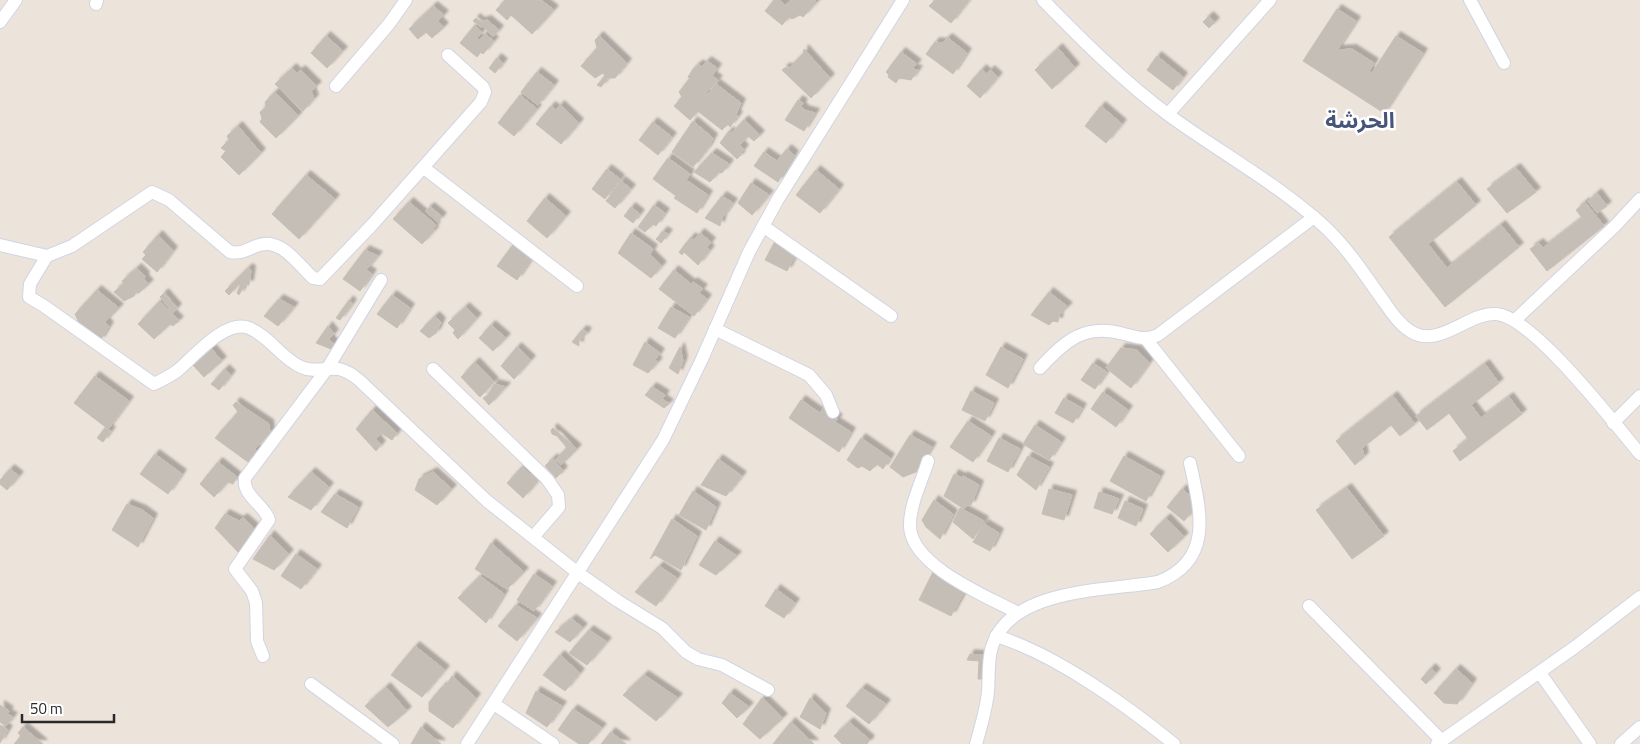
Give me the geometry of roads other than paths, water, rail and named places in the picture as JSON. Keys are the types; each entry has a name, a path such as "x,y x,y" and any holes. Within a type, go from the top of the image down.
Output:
{"street":[{"path":"0,22 16,0"},
{"path":"336,86 389,24 406,0"},
{"path":"467,744 663,440 746,258 763,226 903,0"},
{"path":"1043,0 1102,58 1168,114 1283,193 1314,218 1341,244 1397,319 1413,333 1422,336 1434,336 1485,315 1496,314 1515,320 1545,346 1640,454"},
{"path":"1168,114 1270,0"},
{"path":"1470,0 1504,63"},
{"path":"0,245 47,256 72,246 134,202 152,192 170,200 230,252 240,253 261,244 280,246 313,278 320,279 424,168 465,122 484,97 483,87 480,83 448,55"},
{"path":"424,168 577,286"},
{"path":"1515,320 1615,226 1640,199"},
{"path":"1040,368 1056,350 1071,338 1083,333 1109,331 1146,339 1168,328 1314,218"},
{"path":"763,226 890,316"},
{"path":"47,256 30,284 29,297 154,384 176,371 204,346 228,329 241,325 251,328 300,367 311,371 338,369 359,380 487,501 534,536 578,573 618,601 662,628 686,652 698,659 722,665 768,690"},
{"path":"263,656 257,641 256,603 252,591 235,569 269,520 268,515 249,493 244,484 246,478 327,369 381,280"},
{"path":"715,329 809,375 826,396 833,412"},
{"path":"1146,339 1239,456"},
{"path":"433,369 547,479 558,495 559,507 534,536"},
{"path":"1614,423 1640,396"},
{"path":"928,461 910,524 914,542 946,574 1016,612"},
{"path":"976,744 988,693 990,655 996,636 1009,618 1016,612 1080,592 1158,582 1178,572 1195,547 1201,524 1190,463"},
{"path":"1310,606 1440,742 1540,673 1640,597"},
{"path":"996,636 1023,645 1081,678 1135,714 1174,744"},
{"path":"1540,673 1590,744"},
{"path":"311,684 393,744"},
{"path":"494,704 553,744"},
{"path":"1621,744 1640,728"}],"district":[{"name":"الحرشة","path":"1360,120"}]}
